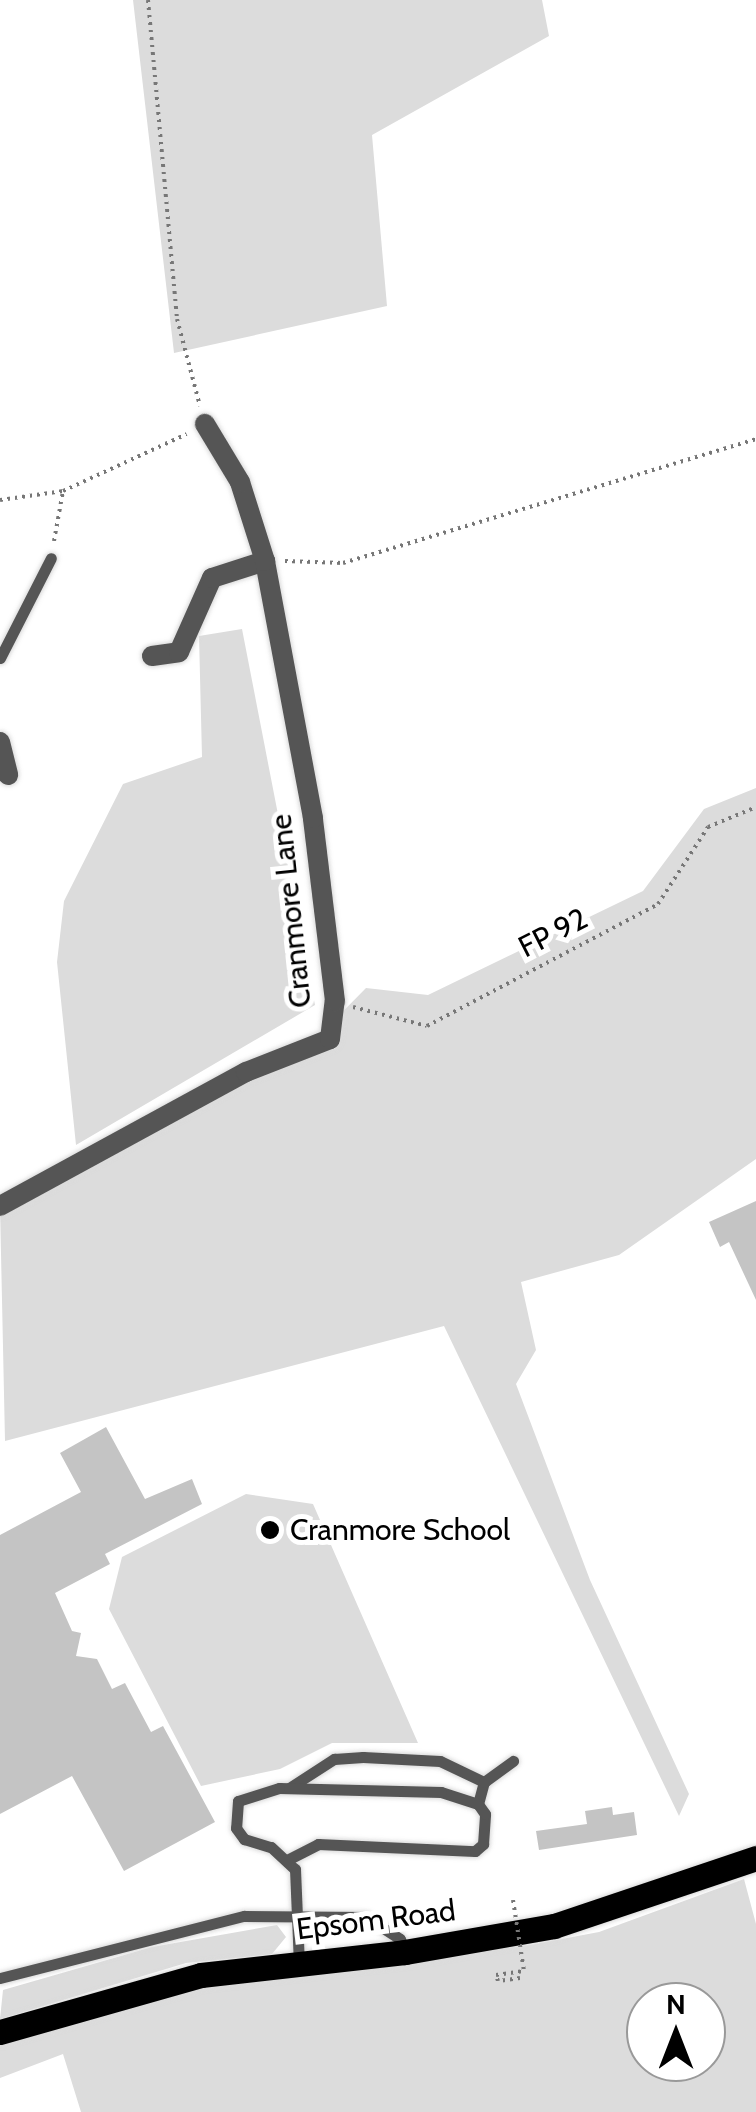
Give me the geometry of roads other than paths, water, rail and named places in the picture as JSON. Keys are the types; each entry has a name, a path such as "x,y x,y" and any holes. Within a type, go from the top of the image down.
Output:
{"main road":[{"name":"Epsom Road","path":"0,2032 142,1988 299,1963 405,1952 592,1916 756,1858"}],"street":[{"name":"Cranmore Lane","path":"0,1206 246,1072 330,1039 335,1001 312,818 265,561 240,482 205,424"},
{"path":"152,656 178,652 212,578 265,561"},
{"path":"0,742 8,775"}],"lane":[{"path":"0,658 51,558"},
{"path":"289,1788 334,1758 440,1762 484,1782"},
{"path":"289,1859 318,1844 474,1851 485,1828 478,1804 484,1782 513,1761"},
{"path":"289,1859 244,1839 236,1812 238,1800 255,1790 289,1788 441,1792 478,1804"},
{"path":"289,1859 299,1963"},
{"path":"0,1978 198,1924 296,1913 375,1920 405,1952"}],"place":[{"name":"Cranmore School","path":"270,1530"}]}
